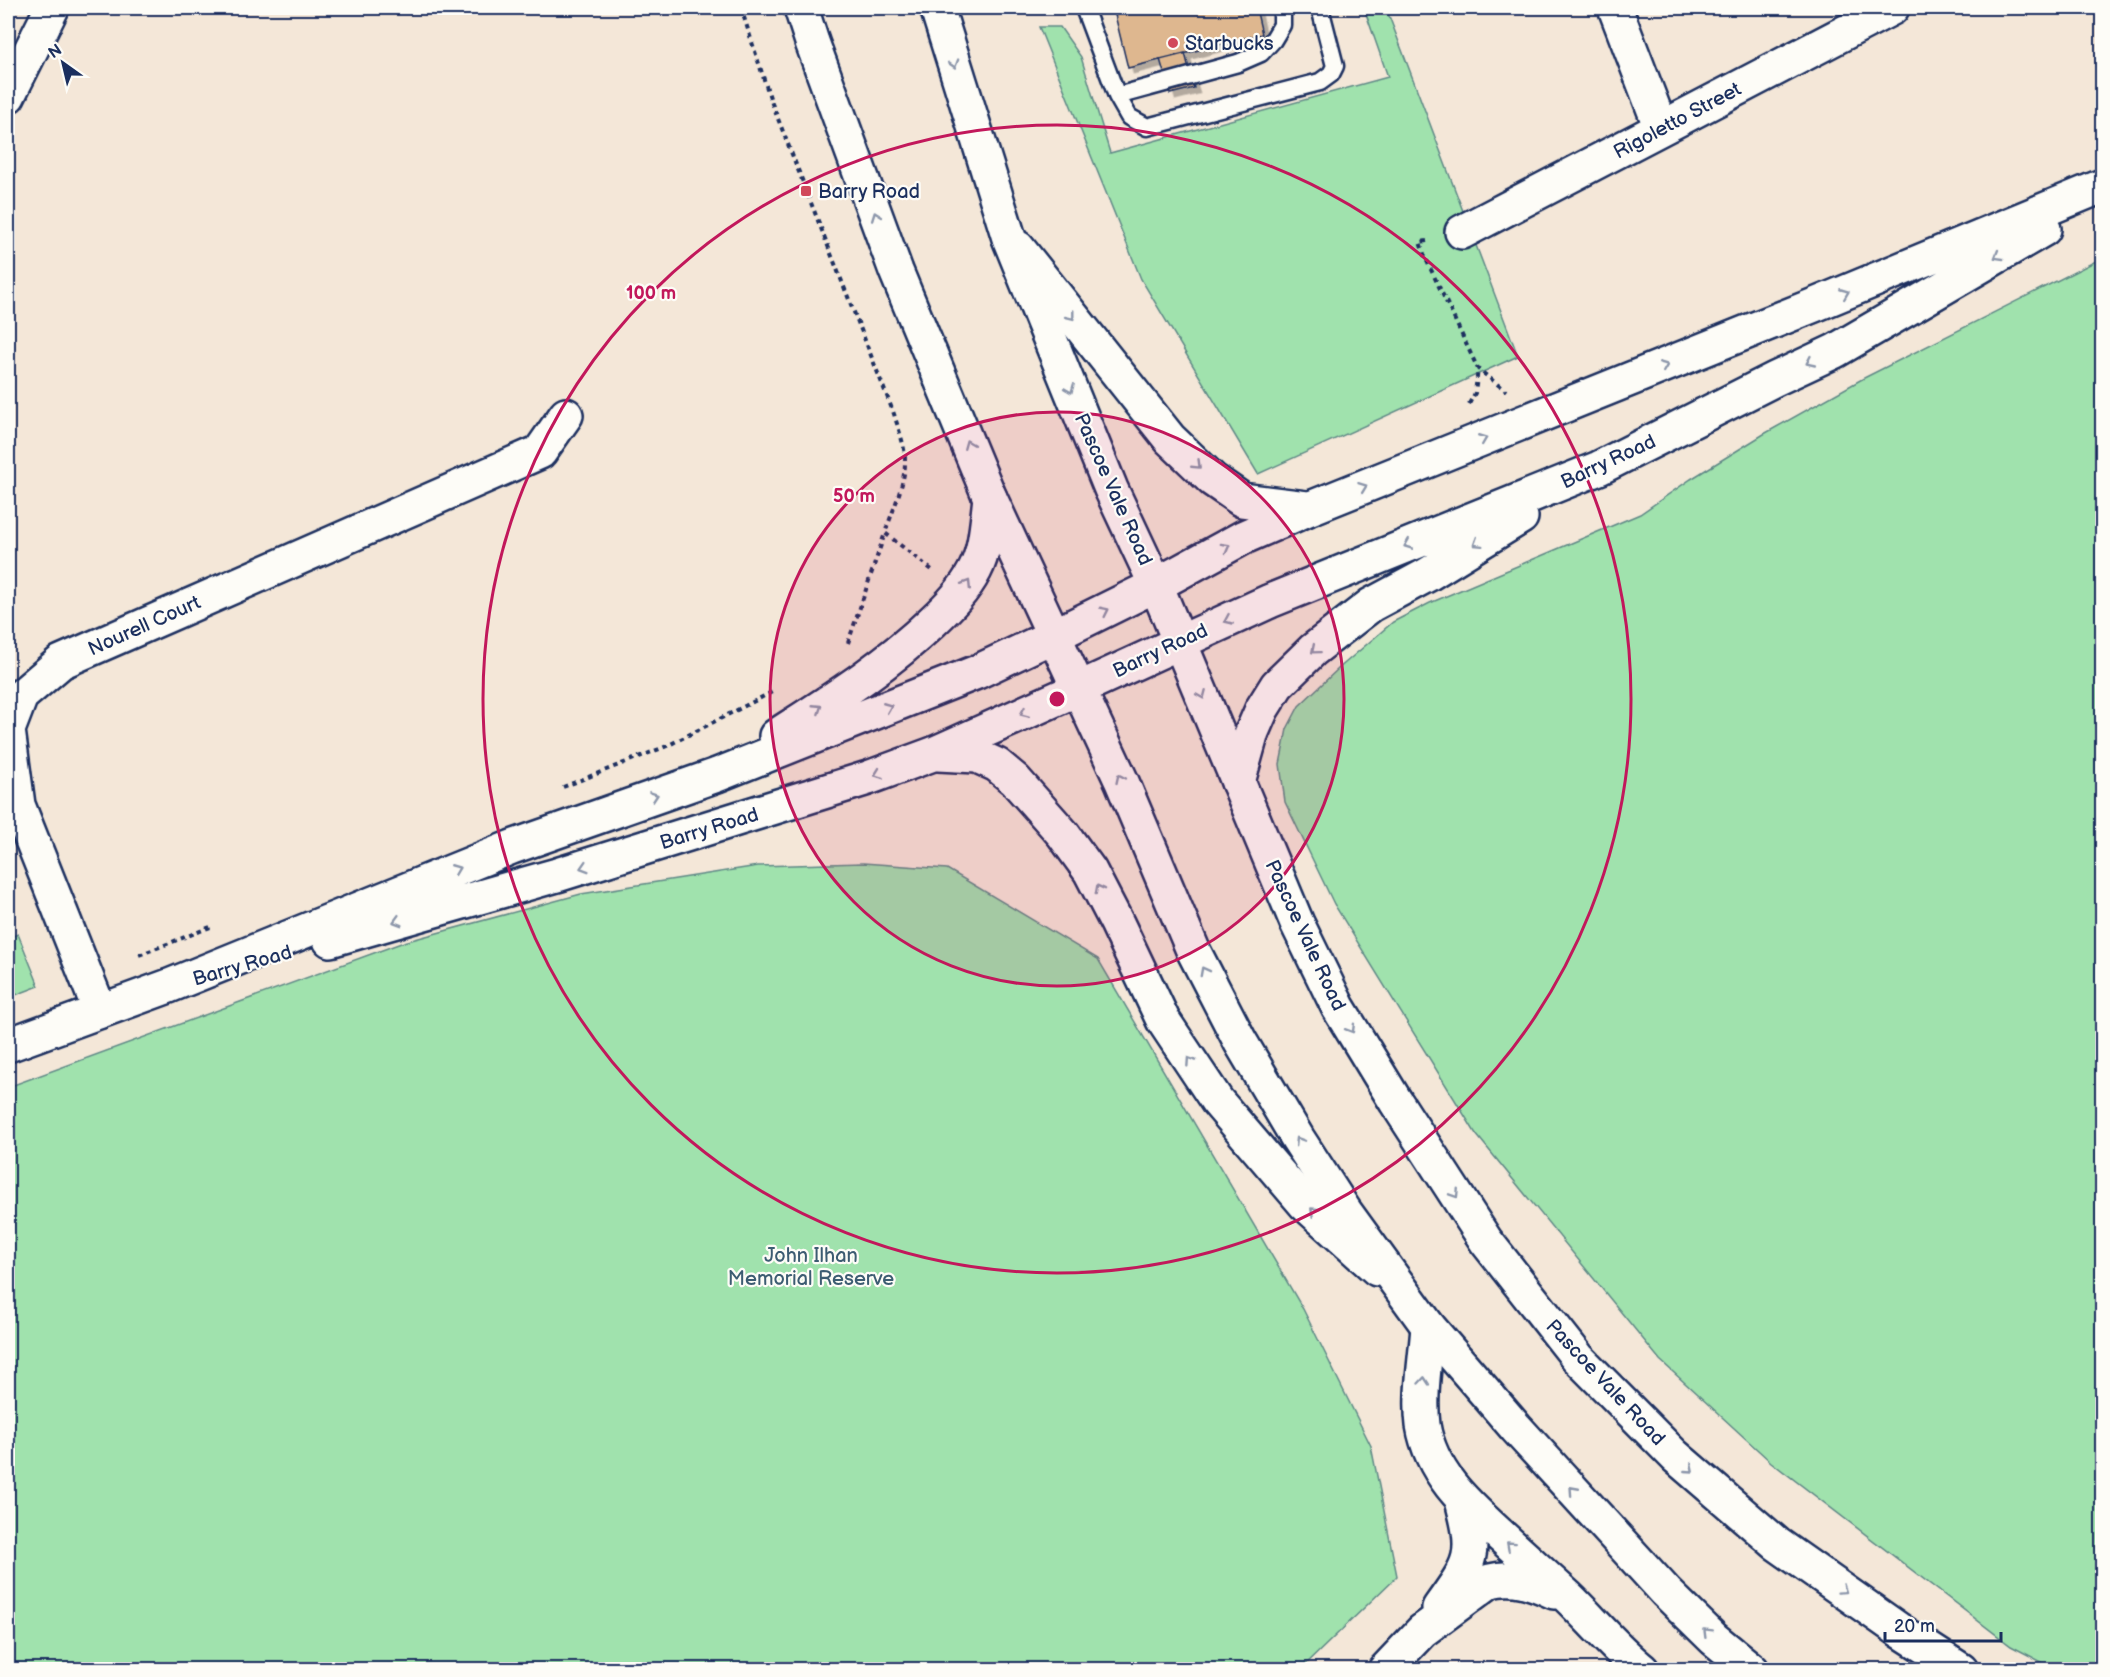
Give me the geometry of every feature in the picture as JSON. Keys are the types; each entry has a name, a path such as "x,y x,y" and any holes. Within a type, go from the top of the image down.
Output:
{"main road":[{"path":"8,96 52,8"},
{"name":"Pascoe Vale Road","path":"937,8 1009,237 1111,489 1156,585 1297,923 1338,1007 1396,1102 1486,1241 1578,1358 1675,1456 1777,1544 1902,1632 1962,1670"},
{"path":"1615,8 1661,128"},
{"name":"Rigoletto Street","path":"1462,232 1892,8"},
{"path":"800,11 896,271 990,498 1122,782 1193,950 1240,1041 1346,1213 1428,1326 1516,1428 1666,1592 1714,1639 1752,1670"},
{"name":"Barry Road","path":"8,1045 169,986 512,847 717,775 977,672 1156,585 1244,537 1308,508 1774,322 2103,186"},
{"name":"Barry Road","path":"169,986 557,875 868,778 933,754 1270,601 1599,468 1834,351 2103,195"},
{"path":"1009,237 1170,439 1213,480 1242,500 1308,508"},
{"name":"Nourell Court","path":"100,1011 18,805 8,730 21,696 61,662 540,452 566,415"},
{"path":"1238,782 1252,732 1262,709 1277,685 1313,650 1371,605 1426,575 1599,468"},
{"path":"717,775 864,679 909,644 958,597 976,568 984,541 990,498"},
{"path":"933,754 977,756 997,765 1015,780 1063,834 1095,881 1117,922 1162,1020 1217,1101 1305,1204 1404,1293"},
{"path":"1428,1326 1422,1396 1423,1426 1444,1479 1462,1500 1569,1598 1610,1641 1642,1670"},
{"path":"1385,1670 1422,1631 1461,1577 1471,1554 1471,1538 1462,1500"},
{"path":"1422,1631 1474,1591 1490,1581 1502,1578 1517,1578 1569,1598"}],"lane":[{"path":"1084,8 1117,96 1129,117 1147,127 1320,82 1331,74 1335,66 1320,8"},
{"path":"1117,96 1238,63 1261,52 1273,40 1282,25 1282,8"}],"path":[{"path":"741,8 771,100 894,414 905,460 903,478 853,631 844,647"},
{"path":"1420,242 1478,369"},
{"path":"885,533 945,580 958,597"},
{"path":"668,746 784,686"}],"green space":[{"path":"1364,8 1386,8 1518,356 1258,474 1141,279 1039,27 1060,27 1081,57 1110,153 1388,77"},
{"path":"2102,258 2102,1669 2055,1669 2011,1646 1771,1462 1660,1360 1476,1134 1334,904 1285,802 1280,764 1287,729 1299,706 1393,622 1430,603 1640,514 1764,434 1864,378"},
{"name":"John Ilhan Memorial Reserve","path":"863,863 947,869 1098,959 1303,1309 1371,1446 1397,1576 1301,1669 8,1669 8,1087 404,942 581,894 758,866"},
{"path":"18,934 39,986 8,998 8,938"}],"building":[{"name":"Starbucks","path":"1144,8 1256,8 1262,34 1128,68 1115,15"},
{"path":"1185,53 1194,88 1170,94 1160,59"}],"place":[{"name":"Starbucks","path":"1173,43"},
{"name":"Barry Road","path":"806,191"}]}
